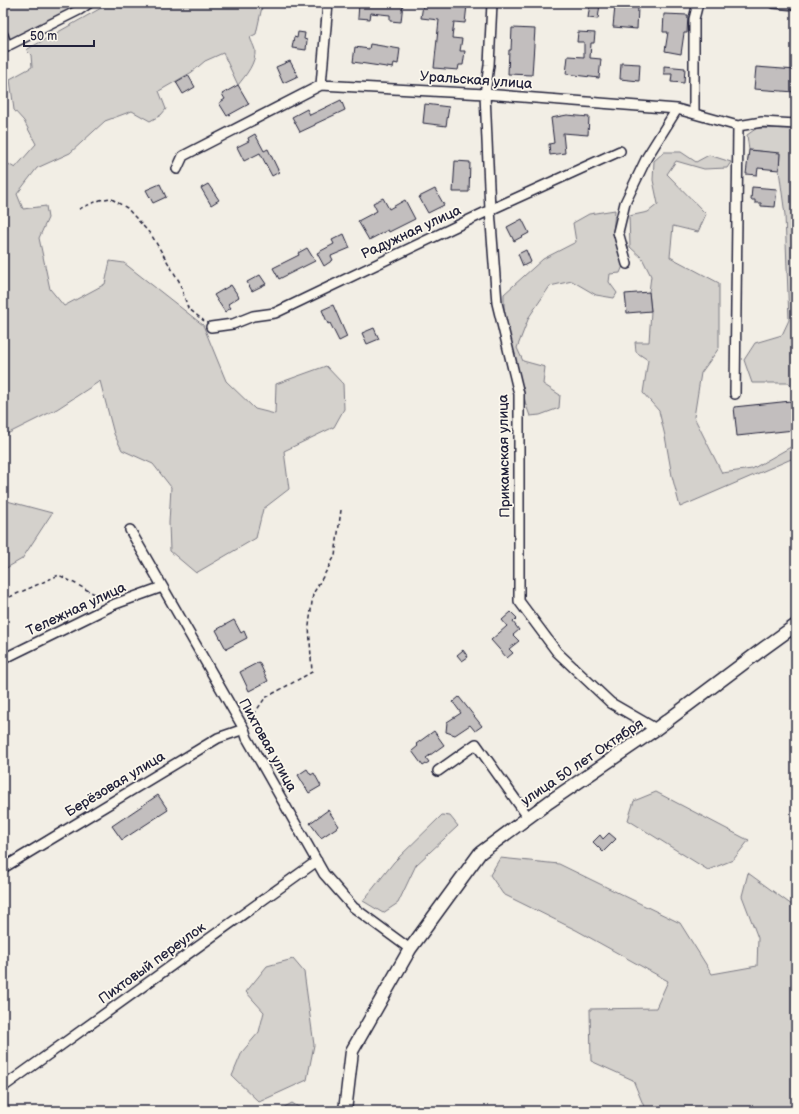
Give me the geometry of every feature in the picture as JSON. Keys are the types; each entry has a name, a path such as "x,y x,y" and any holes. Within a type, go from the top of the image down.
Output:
{"main road":[{"name":"улица 50 лет Октября","path":"345,1111 352,1051 410,949 480,853 528,817 656,730 796,625"}],"street":[{"path":"3,35 5,47 79,10 89,3"},
{"path":"177,169 183,156 321,85 328,3"},
{"name":"Прикамская улица","path":"492,3 489,65 485,94 490,210 497,302 519,394 519,601 557,652 605,698 656,730"},
{"path":"694,113 694,19 698,3"},
{"path":"772,3 796,5"},
{"name":"Уральская улица","path":"321,85 485,94 677,109 738,126 762,122 796,124"},
{"path":"626,264 618,232 625,204 647,157 677,109"},
{"path":"735,394 738,126"},
{"name":"Радужная улица","path":"211,327 233,324 253,316 275,313 490,210 620,151"},
{"name":"Пихтовая улица","path":"130,530 244,729 247,738 324,874 353,907 410,949"},
{"name":"Тележная улица","path":"3,659 115,604 162,587"},
{"name":"Берёзовая улица","path":"3,868 218,738 244,729"},
{"path":"438,772 476,744 528,817"},
{"name":"Пихтовый переулок","path":"3,1087 317,861"}],"path":[{"path":"80,209 100,200 110,198 127,208 152,236 160,249 179,281 188,308 211,327"},
{"path":"244,729 265,698 312,672 309,626 313,594 335,556 341,510"},
{"path":"3,600 58,575 115,604"}],"shaded area":[{"path":"3,3 80,3 57,18 8,41 3,24"},
{"path":"110,3 116,3 121,8 134,6 137,3 260,3 262,7 256,34 250,37 255,50 254,60 250,69 238,85 223,53 205,61 192,72 159,91 166,109 161,115 150,121 132,111 105,121 70,153 37,168 17,194 23,209 46,206 48,218 39,238 50,289 64,306 105,284 110,261 124,263 203,325 226,381 255,409 275,414 276,384 326,366 343,384 344,409 334,427 284,451 289,489 263,509 256,538 196,573 170,551 169,523 171,487 153,464 122,450 114,434 100,381 57,409 3,436 3,239 7,229 3,206 3,161 15,168 36,144 24,121 14,110 10,79 32,67 31,55 26,50"},
{"path":"757,128 796,129 796,398 789,383 752,383 744,360 755,343 782,335 789,320 785,215 779,170 780,154 749,150 747,135"},
{"path":"664,152 681,152 696,162 709,155 731,162 727,168 704,169 676,161 667,174 706,214 698,232 673,226 670,257 719,283 719,348 701,373 694,417 722,473 752,469 796,444 796,457 680,507 659,411 643,393 648,360 636,352 635,342 649,342 651,311 649,292 651,276 642,258 630,247 629,216 648,212 658,204 653,180 654,161"},
{"path":"615,210 613,234 623,266 620,273 610,274 609,282 617,293 614,298 596,295 572,281 550,286 529,317 517,348 523,361 545,367 543,384 560,395 559,408 540,415 530,416 504,315 504,294 543,259 576,242 573,223 589,214"},
{"path":"7,501 52,513 22,559 3,570 3,503"},
{"path":"656,792 749,840 733,860 708,870 628,820 634,801"},
{"path":"442,815 450,816 458,826 416,865 398,903 383,913 363,901 394,862"},
{"path":"500,858 559,864 680,923 712,974 757,966 758,938 742,896 748,873 796,908 796,1111 641,1111 645,1109 633,1080 591,1061 590,1009 656,1008 668,981 576,930 503,894 490,875"},
{"path":"293,959 304,972 314,1045 307,1080 259,1102 232,1076 242,1052 259,1032 264,1012 246,992 267,966"},
{"path":"292,1103 305,1111 277,1111"}],"building":[{"path":"359,3 403,3 401,22 390,21 390,15 371,13 370,19 358,18"},
{"path":"429,3 467,5 465,23 454,22 452,38 462,39 460,51 465,51 463,65 459,65 458,70 434,68 439,20 421,18 423,5 428,5"},
{"path":"590,3 600,4 598,19 588,18"},
{"path":"615,6 638,7 637,29 613,27"},
{"path":"664,14 688,15 687,33 684,33 681,54 665,51 668,32 663,32"},
{"path":"512,28 535,29 532,75 508,74"},
{"path":"298,32 305,33 304,39 307,40 306,50 292,48 294,37 297,38"},
{"path":"578,32 595,33 594,43 591,43 590,58 601,59 599,78 566,74 568,56 584,57 584,42 577,42"},
{"path":"370,44 400,49 398,64 394,63 393,68 353,62 355,47 369,49"},
{"path":"290,61 298,76 283,83 276,67"},
{"path":"621,63 640,64 639,81 620,79"},
{"path":"664,66 685,68 684,83 671,82 672,74 664,74"},
{"path":"756,67 796,70 795,92 754,89"},
{"path":"188,75 195,87 183,94 176,82"},
{"path":"238,85 249,104 227,116 219,103 225,99 222,94"},
{"path":"341,100 345,110 300,132 292,117 307,109 310,115"},
{"path":"425,104 449,107 446,126 423,123"},
{"path":"567,115 589,117 588,135 563,133 565,153 550,155 549,144 554,143 551,118"},
{"path":"255,134 264,151 268,149 279,172 272,176 260,153 244,161 237,147 249,141 248,138"},
{"path":"749,150 780,153 779,170 758,168 757,175 746,174"},
{"path":"455,161 470,162 469,192 453,192"},
{"path":"160,184 166,197 153,203 146,190"},
{"path":"208,184 219,200 211,205 201,188"},
{"path":"752,187 777,189 775,207 761,206 761,203 755,203 755,200 751,200"},
{"path":"435,189 444,205 428,213 419,197"},
{"path":"383,198 389,209 405,200 415,219 389,232 388,230 369,240 358,221 377,211 373,203"},
{"path":"522,219 529,233 514,241 507,227"},
{"path":"344,234 350,248 331,256 333,260 324,266 317,253 334,244 332,240"},
{"path":"307,248 315,261 279,279 273,268 299,255 298,253"},
{"path":"526,250 531,262 523,266 518,254"},
{"path":"260,275 266,284 252,291 247,282"},
{"path":"231,285 239,297 228,304 231,308 225,312 214,295"},
{"path":"649,292 651,311 627,313 625,294"},
{"path":"333,305 347,337 339,341 330,323 328,324 322,310"},
{"path":"374,328 379,339 367,344 362,333"},
{"path":"791,401 794,430 737,436 734,407"},
{"path":"511,612 517,618 513,622 519,630 513,635 519,641 509,649 513,653 507,658 491,640 507,626 502,620"},
{"path":"234,620 241,633 244,631 247,638 226,649 216,630"},
{"path":"463,650 468,657 462,661 457,655"},
{"path":"259,662 268,681 249,691 240,672"},
{"path":"459,697 482,726 475,731 470,725 455,735 446,732 447,722 461,713 453,702"},
{"path":"434,731 444,745 426,758 429,762 423,766 412,751 418,746 416,744"},
{"path":"307,769 311,775 314,773 321,786 309,793 298,775"},
{"path":"158,795 168,810 122,840 112,826"},
{"path":"328,810 339,826 321,838 310,823"},
{"path":"609,833 616,839 603,852 593,842 600,835 603,839"}]}
